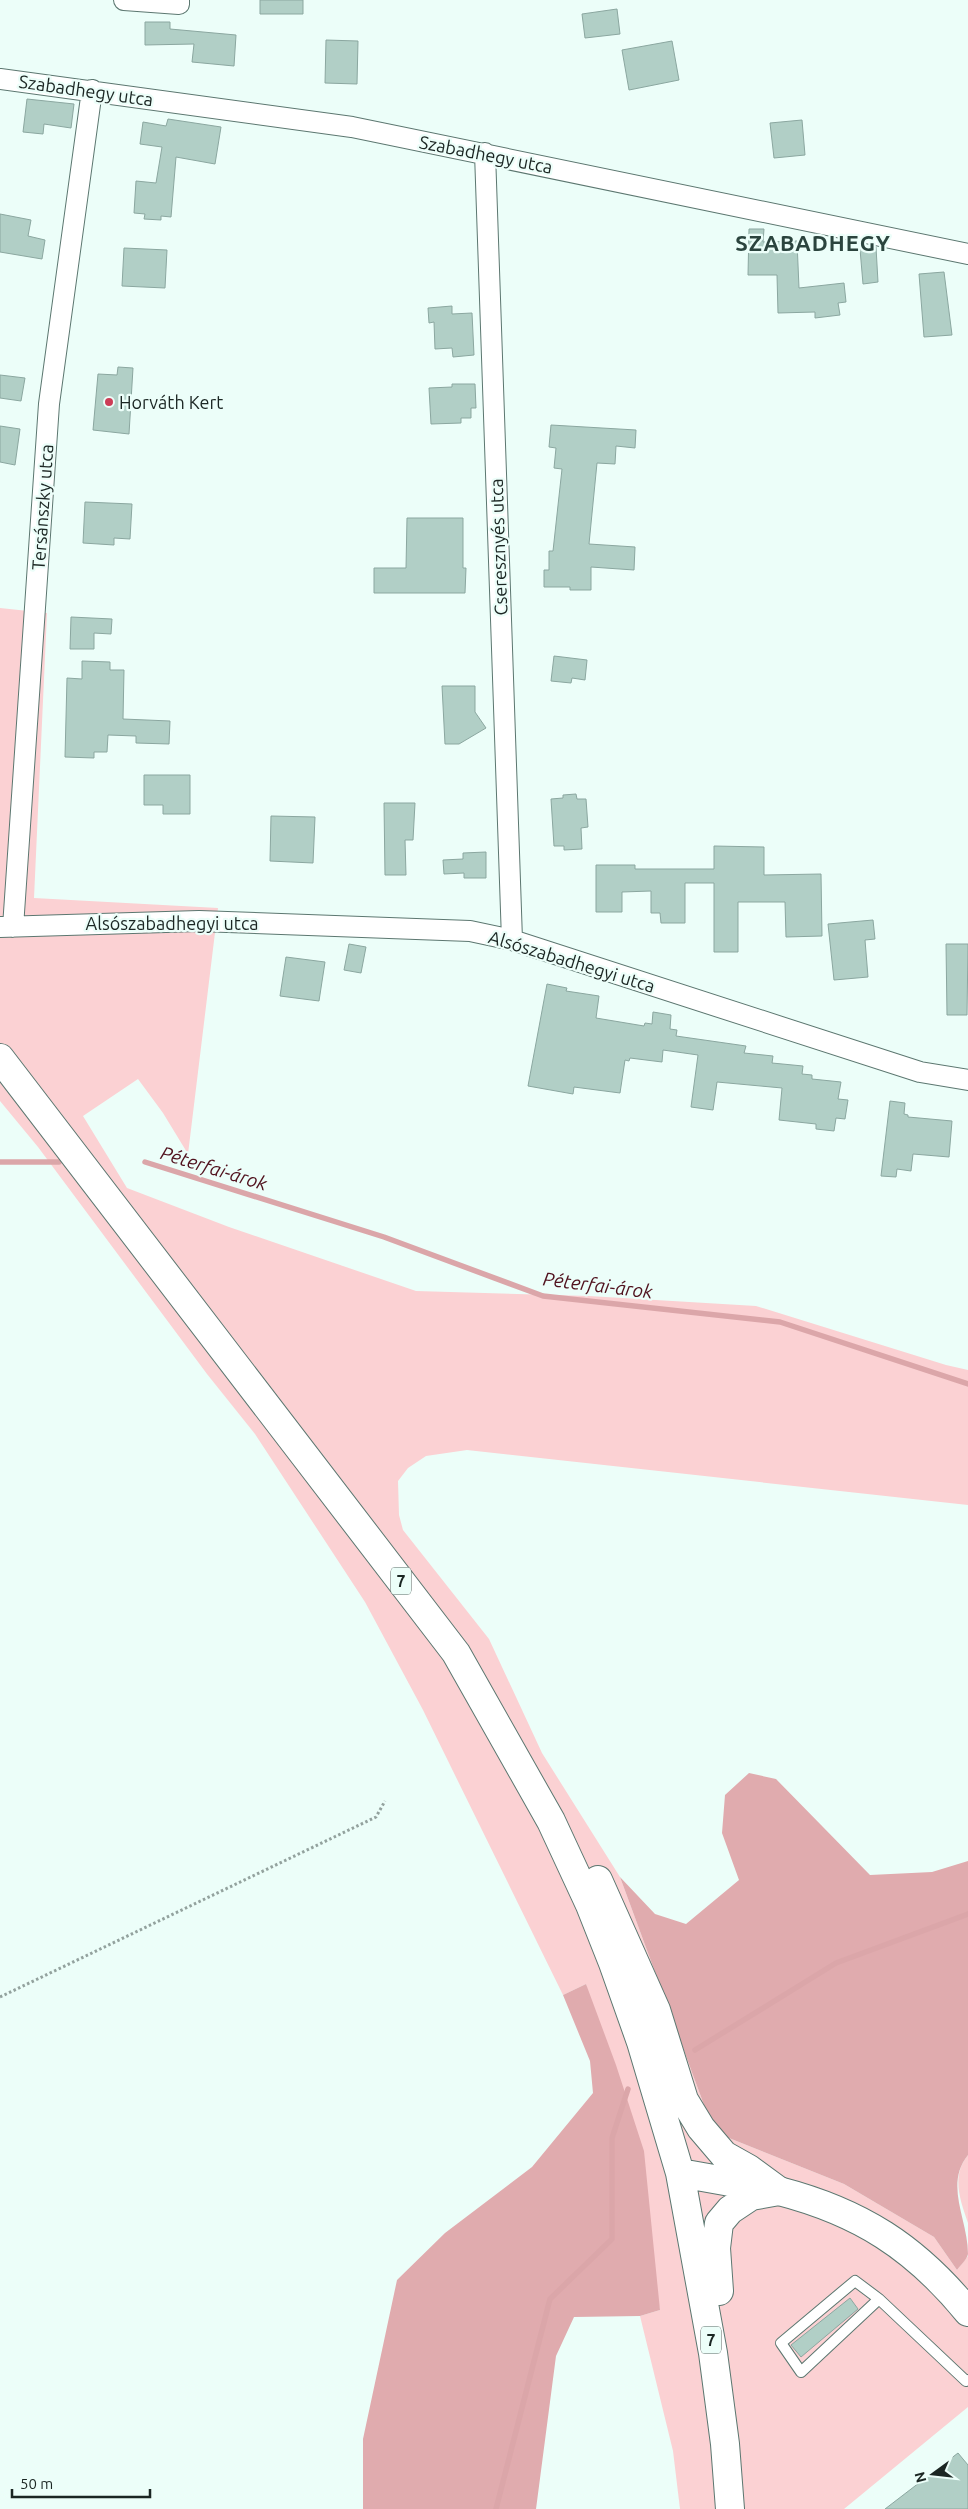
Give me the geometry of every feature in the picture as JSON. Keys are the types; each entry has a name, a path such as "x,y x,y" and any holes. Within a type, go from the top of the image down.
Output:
{"main road":[{"name":"7","path":"0,1058 456,1653 551,1821 590,1905 613,1963 646,2059 680,2173 713,2353 725,2444 730,2509"},
{"path":"551,1821 576,1848 599,1881 656,2010 684,2100 701,2128 724,2156 749,2169 779,2191"},
{"path":"680,2173 779,2191 816,2200 850,2214 888,2235 950,2290 968,2312"},
{"path":"740,2509 734,2406 716,2248 719,2223 730,2210 750,2196 779,2191"}],"street":[{"path":"124,0 179,4 179,0"},
{"name":"Szabadhegy utca","path":"0,78 352,127 968,254"},
{"name":"Tersánszky utca","path":"4,930 49,404 92,90"},
{"name":"Cseresznyés utca","path":"485,153 512,940"},
{"name":"Alsószabadhegyi utca","path":"4,930 77,923 199,921 470,931 512,940 920,1072 968,1080"}],"lane":[{"path":"879,2299 801,2372 781,2343 855,2281 879,2299 966,2381 968,2380"}],"path":[{"path":"0,1997 376,1817 384,1801"}],"shaded area":[{"path":"0,608 47,613 34,898 218,908 188,1154 163,1113 138,1079 83,1116 127,1188 229,1227 416,1291 589,1296 756,1306 946,1365 968,1370 968,1505 467,1450 426,1456 408,1468 398,1481 399,1515 403,1530 489,1639 542,1753 620,1877 714,2132 844,2184 934,2237 957,2270 968,2256 968,2407 844,2509 680,2509 673,2451 640,2316 660,2310 586,1984 563,1995 423,1710 365,1602 255,1434 207,1374 38,1147 0,1101"},
{"path":"749,1773 776,1779 870,1875 932,1872 968,1861 968,2155 961,2166 957,2190 968,2254 957,2270 934,2237 844,2184 714,2132 620,1877 655,1914 686,1924 739,1880 722,1833 725,1795"},
{"path":"586,1984 616,2065 644,2151 660,2310 640,2316 574,2317 556,2356 536,2509 363,2509 363,2439 397,2280 445,2233 532,2167 593,2093 590,2061 563,1995"},
{"path":"968,2155 968,2223 962,2206 958,2180 963,2163"}],"building":[{"path":"260,0 303,0 303,14 260,14"},
{"path":"617,9 620,34 585,38 582,14"},
{"path":"145,22 170,22 170,29 236,35 234,66 192,62 194,44 145,45"},
{"path":"326,40 358,41 357,84 325,83"},
{"path":"672,41 679,80 629,90 622,50"},
{"path":"27,99 74,104 71,128 44,124 43,134 23,132"},
{"path":"168,119 221,127 215,164 176,157 171,217 161,216 161,220 144,219 145,214 134,213 136,181 156,183 162,147 140,144 143,122 166,126"},
{"path":"802,120 805,155 774,158 770,123"},
{"path":"0,214 31,220 28,236 45,240 42,259 0,252"},
{"path":"749,229 764,229 763,242 797,241 799,288 844,283 846,302 838,303 840,315 815,318 815,312 778,313 777,275 748,275"},
{"path":"876,247 878,282 863,284 860,249"},
{"path":"124,248 167,250 165,288 122,286"},
{"path":"944,272 952,335 924,337 919,274"},
{"path":"452,306 452,314 472,313 474,355 453,357 452,348 435,349 434,322 429,323 428,308"},
{"name":"Horváth Kert","path":"118,367 133,368 129,434 93,430 98,374 117,375"},
{"path":"0,375 25,378 21,401 0,398"},
{"path":"452,384 475,384 476,408 471,408 471,418 461,418 461,423 431,424 429,388 452,387"},
{"path":"551,425 636,430 635,448 616,446 615,464 597,463 589,544 635,547 634,570 591,567 591,590 570,590 570,587 544,587 544,570 549,570 549,551 553,551 562,469 554,468 556,448 549,447"},
{"path":"0,426 20,429 15,465 0,462"},
{"path":"85,502 132,504 130,539 114,538 114,545 83,543"},
{"path":"407,518 463,518 463,568 466,568 465,593 374,593 374,568 406,568"},
{"path":"71,617 112,619 111,634 94,633 94,649 70,649"},
{"path":"554,656 587,660 585,680 572,678 571,683 551,681"},
{"path":"82,661 110,662 110,670 124,670 123,719 170,721 169,744 136,743 136,736 108,735 107,752 94,752 94,758 65,757 67,678 82,679"},
{"path":"442,686 475,686 475,712 486,728 459,744 445,744"},
{"path":"144,775 190,775 190,814 163,814 163,805 144,805"},
{"path":"576,794 577,799 586,799 588,827 581,828 582,849 564,850 564,846 554,846 551,799 563,798 563,795"},
{"path":"384,803 415,803 413,840 405,840 406,875 385,875"},
{"path":"271,816 315,817 313,863 270,861"},
{"path":"714,846 764,847 764,875 821,874 822,936 786,937 785,902 738,902 738,952 714,952 714,883 685,883 685,923 661,923 660,913 651,913 651,891 622,892 622,912 596,912 596,865 635,865 635,869 714,869"},
{"path":"486,852 486,878 464,878 464,873 444,874 443,860 463,859 463,853"},
{"path":"873,920 875,939 865,940 868,977 834,980 828,924"},
{"path":"349,944 366,947 361,973 344,970"},
{"path":"946,944 968,944 967,1015 947,1015"},
{"path":"286,957 325,962 319,1001 280,996"},
{"path":"547,984 567,988 566,991 599,996 596,1018 644,1026 645,1023 652,1024 653,1012 671,1015 670,1029 677,1030 676,1036 746,1046 744,1053 773,1056 772,1063 803,1066 802,1074 812,1075 812,1079 841,1082 838,1099 848,1100 845,1119 836,1118 834,1131 816,1129 816,1124 779,1120 782,1088 717,1082 713,1110 691,1107 698,1055 663,1050 662,1062 630,1058 629,1061 625,1060 620,1093 574,1087 573,1094 528,1086"},
{"path":"890,1101 905,1103 904,1114 908,1115 908,1117 952,1121 949,1157 913,1154 911,1171 897,1169 896,1177 881,1176"},
{"path":"850,2298 858,2309 801,2357 791,2345"},
{"path":"958,2453 968,2465 968,2509 885,2509"}],"waterway":[{"name":"Péterfai-árok","path":"0,1162 59,1162"},
{"name":"Péterfai-árok","path":"145,1162 384,1237 543,1296 780,1322 968,1384"},
{"path":"695,2050 836,1963 968,1914"},
{"path":"496,2509 550,2299 612,2239 612,2138 628,2089"}],"place":[{"name":"Horváth Kert","path":"109,402"}],"district":[{"name":"SZABADHEGY","path":"813,242"}]}
